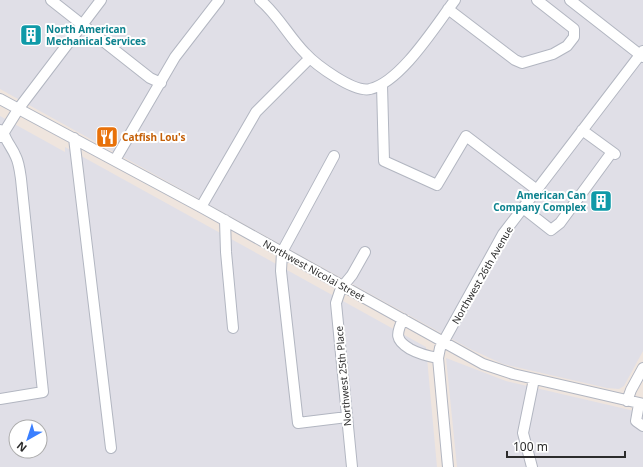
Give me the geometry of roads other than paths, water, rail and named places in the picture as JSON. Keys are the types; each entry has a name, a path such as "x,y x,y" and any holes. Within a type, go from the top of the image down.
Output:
{"street":[{"path":"51,0 150,78 161,83"},
{"path":"0,399 43,392 21,179 16,157 1,133 101,0"},
{"path":"115,160 179,52 219,0"},
{"path":"260,0 274,15 292,39 310,58 332,74 359,88 370,89 382,84 394,76 406,64 455,0"},
{"path":"448,9 515,60 522,63 553,54 567,46 574,37 574,29 537,0"},
{"path":"570,0 642,54"},
{"name":"Northwest 26th Avenue","path":"448,467 438,358 440,348 497,244 536,190 642,54"},
{"path":"201,207 256,112 310,58"},
{"path":"382,84 384,161 437,185 466,136 536,190"},
{"name":"Northwest Nicolai Street","path":"0,99 225,220 443,342 491,367 504,372 641,404"},
{"path":"523,208 551,230 560,223 614,153 582,130"},
{"path":"74,138 111,448"},
{"path":"334,156 282,252 281,271 298,423 347,417"},
{"path":"225,220 226,252 233,328"},
{"name":"Northwest 25th Place","path":"352,467 336,302 342,285 352,275 365,252"},
{"path":"403,319 399,328 398,337 401,344 420,354 438,358"},
{"path":"627,401 643,368"},
{"path":"532,467 524,433 534,379"},
{"path":"641,404 636,421 643,426"}],"place":[{"name":"North American Mechanical Services","path":"31,35"},
{"name":"Catfish Lou's","path":"107,137"},
{"name":"American Can Company Complex","path":"601,201"}]}
